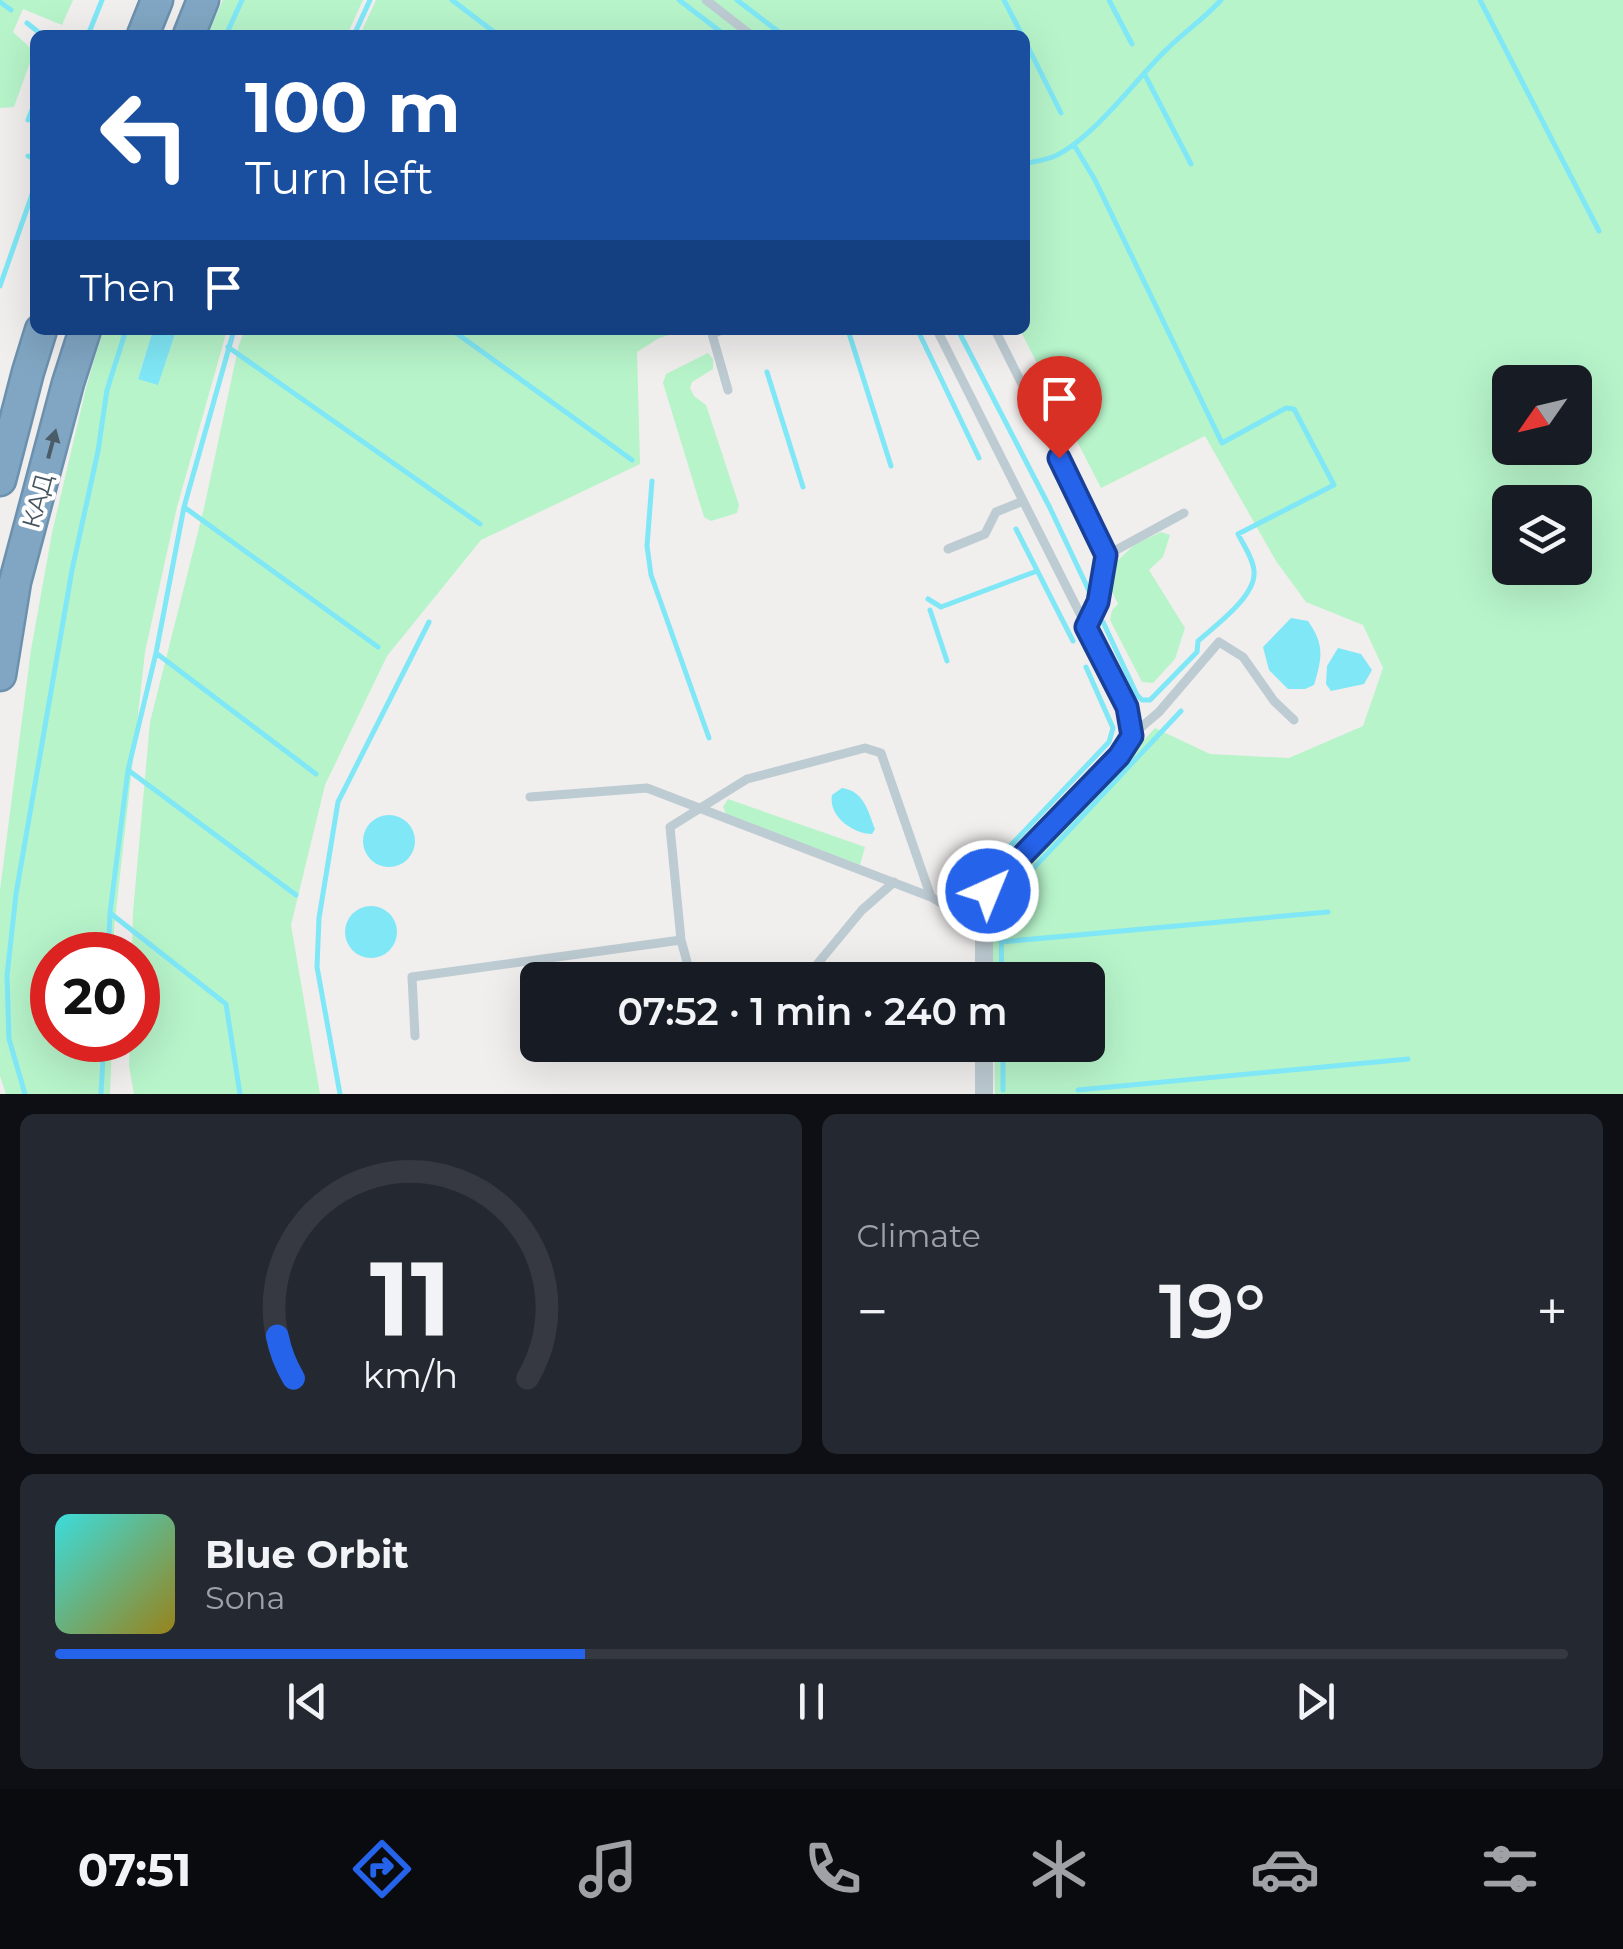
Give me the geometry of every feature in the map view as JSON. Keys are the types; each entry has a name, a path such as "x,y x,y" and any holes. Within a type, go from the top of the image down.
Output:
{"highway":[{"path":"145,30 158,0"},
{"path":"191,30 203,0"},
{"name":"КАД","path":"0,480 39,335"},
{"name":"КАД","path":"0,675 15,582 83,335"}],"street":[{"path":"984,929 984,962"},
{"path":"984,1062 984,1094"}],"lane":[{"path":"706,0 745,30"},
{"path":"712,335 728,390"},
{"path":"940,335 1127,707 1132,736"},
{"path":"997,335 1106,555 1098,602 1086,627"},
{"path":"948,549 985,534 996,512 1023,501"},
{"path":"1106,555 1184,512"},
{"path":"530,797 647,788 931,897 984,929 988,891 1119,756 1132,736 1159,712 1219,642 1244,657 1274,702 1294,720"},
{"path":"687,962 681,940 670,827 747,779 865,748 881,753 931,897"},
{"path":"819,962 862,910 894,882"},
{"path":"415,1036 412,977 681,940"}],"green space":[{"path":"0,0 73,0 62,25 23,9 13,32 30,47 30,62 14,107 0,108"},
{"path":"223,0 363,0 349,30 209,30"},
{"path":"376,0 1623,0 1623,1094 995,1094 994,1062 1105,1062 1105,962 993,962 992,931 1000,895 1155,728 1210,754 1289,758 1363,726 1383,668 1363,625 1306,602 1276,561 1205,436 1101,488 1023,335 1030,335 1030,30 362,30"},
{"path":"102,335 151,335 138,378 158,384 175,335 226,335 177,507 145,652 114,932 30,932 30,1062 111,1062 110,1094 6,1094 0,1076 0,890 31,650 52,533"},
{"path":"243,335 669,335 637,352 640,464 481,540 387,656 325,785 291,925 320,1094 134,1094 129,1062 160,1062 160,932 133,932 150,722"},
{"path":"708,353 713,369 692,382 690,388 706,405 739,505 737,513 711,521 704,517 663,383 666,374"},
{"path":"1161,532 1170,535 1163,557 1149,570 1185,628 1175,659 1153,683 1142,682 1110,620 1118,604 1109,585 1110,568 1134,545"},
{"path":"728,799 865,847 860,865 726,814 723,807"}],"water":[{"path":"151,335 175,335 158,385 138,379"},
{"path":"1291,618 1308,621 1319,645 1314,685 1305,689 1288,689 1269,670 1263,647"},
{"path":"1338,648 1361,654 1372,670 1364,684 1331,691 1326,684 1327,666"},
{"path":"842,788 855,793 864,803 875,829 872,834 850,827 838,817 832,795"},
{"path":"389,815 408,822 415,841 408,860 389,867 370,860 363,841 370,822"},
{"path":"371,906 390,913 397,932 390,951 371,958 352,951 345,932 352,913"}],"waterway":[{"path":"90,30 102,0"},
{"path":"228,30 242,0"},
{"path":"356,30 370,0"},
{"path":"452,0 491,30"},
{"path":"679,0 718,30"},
{"path":"737,0 776,30"},
{"path":"1004,0 1019,30"},
{"path":"1109,0 1132,44"},
{"path":"1030,163 1055,156 1084,137 1170,46 1221,0"},
{"path":"1480,0 1599,231"},
{"path":"0,2 11,10"},
{"path":"27,23 36,30"},
{"path":"1030,51 1061,113"},
{"path":"1145,75 1191,164"},
{"path":"28,120 30,115"},
{"path":"1074,145 1095,180 1222,443 1286,408 1294,409 1334,485 1238,534 1254,567 1248,591 1198,641 1197,652 1150,700 1137,695 1103,622"},
{"path":"0,286 30,200"},
{"path":"25,1094 9,1039 7,976 16,894 72,570 107,390 124,335"},
{"path":"109,932 128,770 156,653 184,507 233,335"},
{"path":"459,335 632,460"},
{"path":"850,335 891,466"},
{"path":"920,335 979,458"},
{"path":"961,335 1091,595"},
{"path":"228,347 480,524"},
{"path":"767,372 803,487"},
{"path":"652,481 647,546 651,575 709,738"},
{"path":"184,507 378,647"},
{"path":"1016,529 1073,641"},
{"path":"928,599 941,607 1037,571"},
{"path":"930,610 947,661"},
{"path":"340,1094 317,967 319,918 338,802 429,622"},
{"path":"156,653 316,774"},
{"path":"994,863 1109,742 1113,728 1086,667"},
{"path":"1001,962 1003,923 1013,890 1181,711"},
{"path":"128,770 296,895"},
{"path":"1001,942 1328,912"},
{"path":"110,913 226,1004 240,1094"},
{"path":"1078,1090 1408,1059"},
{"path":"101,1094 103,1062"},
{"path":"1003,1062 1003,1090"}],"route":[{"path":"988,891 1119,756 1132,736 1127,707 1086,627 1098,602 1106,555 1059,458"}]}
